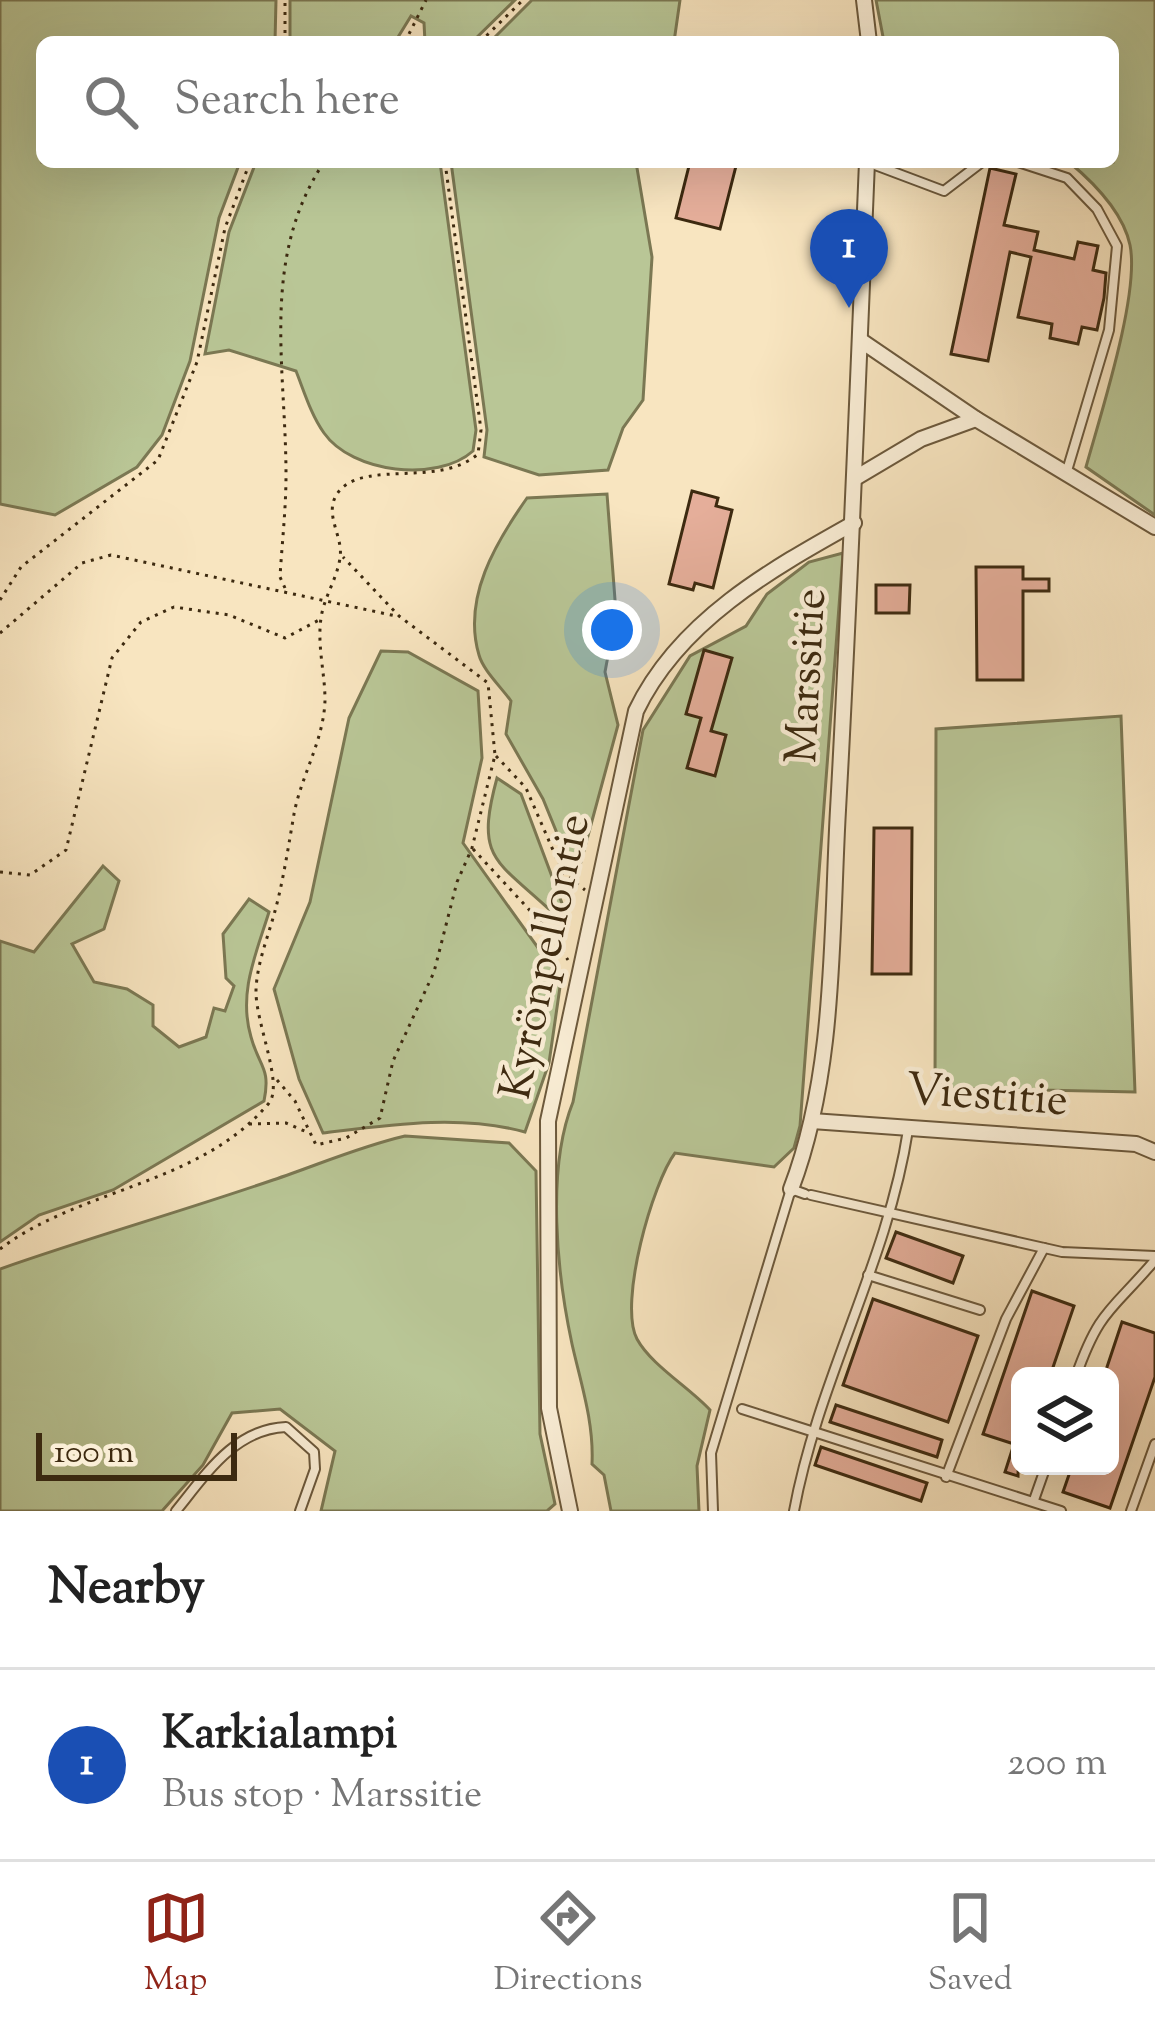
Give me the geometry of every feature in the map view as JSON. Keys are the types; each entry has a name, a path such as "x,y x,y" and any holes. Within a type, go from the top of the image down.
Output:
{"street":[{"path":"864,0 868,36"},
{"name":"Marssitie","path":"802,1193 828,1007 857,477 867,168"},
{"path":"860,340 976,419 1155,527"},
{"path":"857,477 921,439 976,419"},
{"name":"Kyrönpellontie","path":"570,1511 549,1408 544,1174 548,1121 600,895 631,729 649,684 682,643 736,595 854,523"},
{"name":"Viestitie","path":"812,1121 1136,1144 1155,1152"}],"lane":[{"path":"883,168 944,191 974,168"},
{"path":"1036,168 1067,178 1097,209 1118,246 1109,330 1066,475"},
{"path":"794,1511 812,1432 889,1212 909,1128"},
{"path":"713,1511 711,1453 802,1193 1044,1248 1155,1258"},
{"path":"946,1478 1006,1319 1044,1248"},
{"path":"1079,1367 1092,1329 1155,1258"},
{"path":"868,1275 980,1310"},
{"path":"742,1408 946,1478 1060,1511"},
{"path":"176,1511 238,1442 259,1428 286,1427 314,1452 315,1469 300,1511"},
{"path":"1131,1511 1155,1444"},
{"path":"1034,1500 1043,1475"}],"path":[{"path":"285,0 285,36"},
{"path":"408,36 426,0"},
{"path":"486,36 523,0"},
{"path":"0,600 21,567 158,460 197,362 225,228 248,168"},
{"path":"285,589 280,577 286,475 279,373 284,259 298,206 320,168"},
{"path":"341,555 321,619 323,715 257,976 260,1040 276,1078 316,1145 346,1138 380,1118 393,1061 434,972 495,755 488,683 399,616 341,555 332,521 334,498 344,486 368,478 452,468 478,454 481,430 446,168"},
{"path":"0,633 91,557 130,558 399,616"},
{"path":"0,872 30,874 66,850 112,658 141,622 174,607 229,615 285,638 321,619"},
{"path":"495,755 526,788 563,873 578,887 600,895"},
{"path":"472,848 583,974"},
{"path":"0,1249 55,1217 174,1169 245,1125 274,1095 276,1078"},
{"path":"245,1125 286,1123 310,1134"}],"green space":[{"path":"0,0 276,0 275,36 36,36 36,168 238,168 219,218 190,361 162,435 137,467 55,515 0,504"},
{"path":"290,0 515,0 478,36 425,36 424,23 411,16 399,36 290,36"},
{"path":"532,0 680,0 675,36 496,36"},
{"path":"876,0 1155,0 1155,515 1086,467 1117,355 1132,267 1121,221 1075,168 1119,168 1119,36 883,36"},
{"path":"254,168 441,168 476,430 473,451 457,461 417,470 374,465 337,447 324,433 296,371 229,350 205,354 229,232"},
{"path":"452,168 637,168 652,257 643,400 623,428 608,470 539,475 484,457 487,430"},
{"path":"607,494 616,613 605,672 618,725 579,869 570,865 543,799 506,734 511,701 481,661 475,613 494,552 527,498"},
{"path":"843,553 800,1126 794,1148 774,1167 675,1153 666,1168 641,1243 632,1322 637,1339 652,1358 710,1410 697,1466 699,1511 611,1511 604,1475 592,1464 589,1418 567,1316 557,1190 559,1158 643,730 690,656 746,626 767,594 809,562"},
{"path":"381,651 408,652 478,691 482,758 463,843 561,980 549,1063 525,1132 450,1122 323,1133 299,1079 274,989 310,902 349,718"},
{"path":"1121,716 1135,1092 935,1088 936,729"},
{"path":"497,778 521,794 563,906 551,911 495,855 488,826"},
{"path":"103,866 119,881 104,929 72,944 94,982 127,989 153,1005 153,1026 179,1047 206,1037 214,1008 225,1011 234,986 226,978 223,934 249,899 269,912 246,1005 251,1037 265,1074 264,1101 113,1190 39,1215 0,1242 0,941 34,952"},
{"path":"405,1136 509,1143 536,1171 540,1434 555,1504 547,1511 321,1511 335,1451 280,1409 232,1413 203,1465 162,1511 0,1511 0,1269"}],"building":[{"path":"688,168 735,168 720,229 676,218"},
{"path":"990,168 1016,174 1004,225 1038,232 1034,250 1074,259 1078,242 1098,246 1093,270 1106,273 1104,298 1097,330 1082,327 1078,344 1050,338 1052,324 1018,317 1031,257 1010,252 988,361 951,354"},
{"path":"692,491 718,498 716,506 732,510 713,588 695,583 693,590 669,584"},
{"path":"976,567 1023,567 1023,579 1049,579 1049,591 1023,591 1023,680 977,680"},
{"path":"876,585 910,585 909,613 876,613"},
{"path":"704,650 732,658 711,731 726,735 715,776 687,768 701,718 686,714"},
{"path":"874,828 912,828 911,974 872,974"},
{"path":"896,1232 963,1256 953,1283 886,1258"},
{"path":"1032,1291 1074,1306 1053,1367 1011,1367 1011,1443 983,1434"},
{"path":"873,1299 978,1336 948,1422 843,1385"},
{"path":"1122,1322 1155,1333 1155,1377 1110,1508 1063,1492 1069,1475 1119,1475 1119,1367 1107,1367"},
{"path":"836,1405 942,1440 937,1457 830,1422"},
{"path":"821,1447 927,1483 921,1501 815,1465"}],"place":[{"name":"Karkialampi","path":"849,308"}]}
